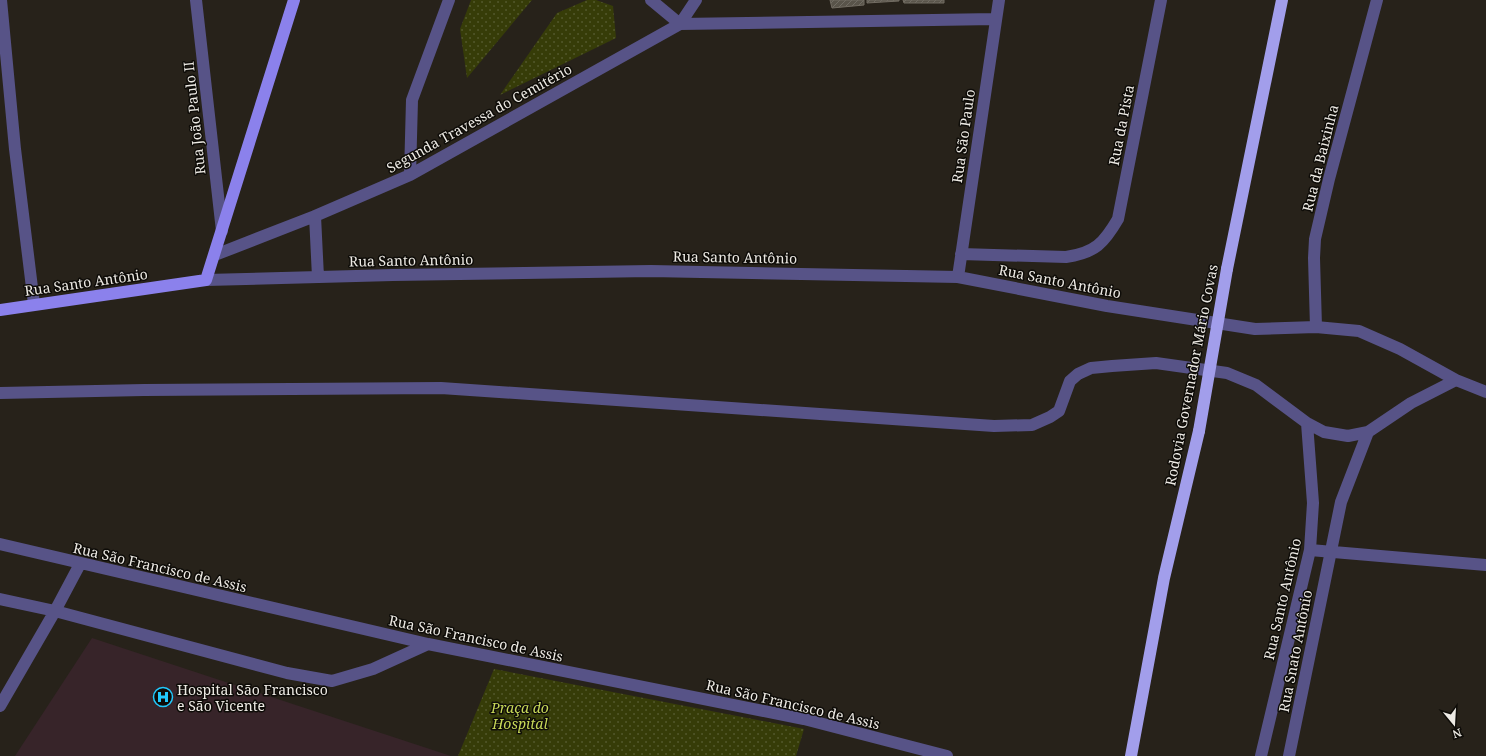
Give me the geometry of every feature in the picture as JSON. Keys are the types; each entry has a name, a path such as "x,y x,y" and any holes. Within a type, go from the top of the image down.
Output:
{"highway":[{"name":"Rodovia Governador Mário Covas","path":"1131,756 1164,578 1198,431 1227,269 1282,0"}],"main road":[{"path":"206,280 294,0"},
{"name":"Rua Santo Antônio","path":"0,310 206,280"}],"street":[{"path":"1,0 15,149 34,304"},
{"name":"Rua João Paulo II","path":"196,0 222,232"},
{"path":"410,175 412,100 449,0"},
{"path":"651,0 680,24 995,19"},
{"name":"Segunda Travessa do Cemitério","path":"215,255 315,216 410,175 680,24 696,0"},
{"name":"Rua São Paulo","path":"958,277 999,0"},
{"name":"Rua da Pista","path":"1095,248 1107,238 1118,219 1161,0"},
{"name":"Rua da Baixinha","path":"1316,327 1314,258 1315,238 1329,179 1377,0"},
{"path":"315,216 318,277"},
{"name":"Rua Santo Antônio","path":"961,254 1066,257 1082,255 1095,248"},
{"name":"Rua Santo Antônio","path":"206,280 651,271 958,277 1107,306 1255,329 1316,327 1360,331 1400,349 1456,380"},
{"path":"0,393 144,390 441,388 994,426 1032,425 1050,417 1059,411 1070,381 1078,374 1091,368 1156,363 1227,373 1256,385 1307,423 1324,432 1348,436 1368,432 1411,403 1456,380 1486,392"},
{"name":"Rua Santo Antônio","path":"1261,756 1310,550 1314,503 1307,423"},
{"path":"1330,552 1341,502 1368,432"},
{"name":"Rua São Francisco de Assis","path":"0,544 80,564 428,644 804,719 947,756"},
{"path":"1310,550 1486,565"},
{"name":"Rua Snato Antônio","path":"1289,756 1330,552"},
{"path":"0,706 55,611 80,564"},
{"path":"0,599 55,611 287,673 332,681 373,669 428,644"}],"shaded area":[{"name":"Hospital São Francisco e São Vicente","path":"92,638 451,756 15,756"}],"green space":[{"path":"471,0 532,0 467,78 460,29"},
{"path":"587,0 596,0 613,6 616,38 500,95 557,13"},
{"name":"Praça do Hospital","path":"494,669 804,729 796,756 458,756"}],"building":[{"path":"830,0 864,0 864,5 832,8"},
{"path":"867,0 899,0 899,1 867,3"},
{"path":"903,0 944,0 944,3 904,3"}],"place":[{"name":"Hospital São Francisco e São Vicente","path":"163,697"}]}
